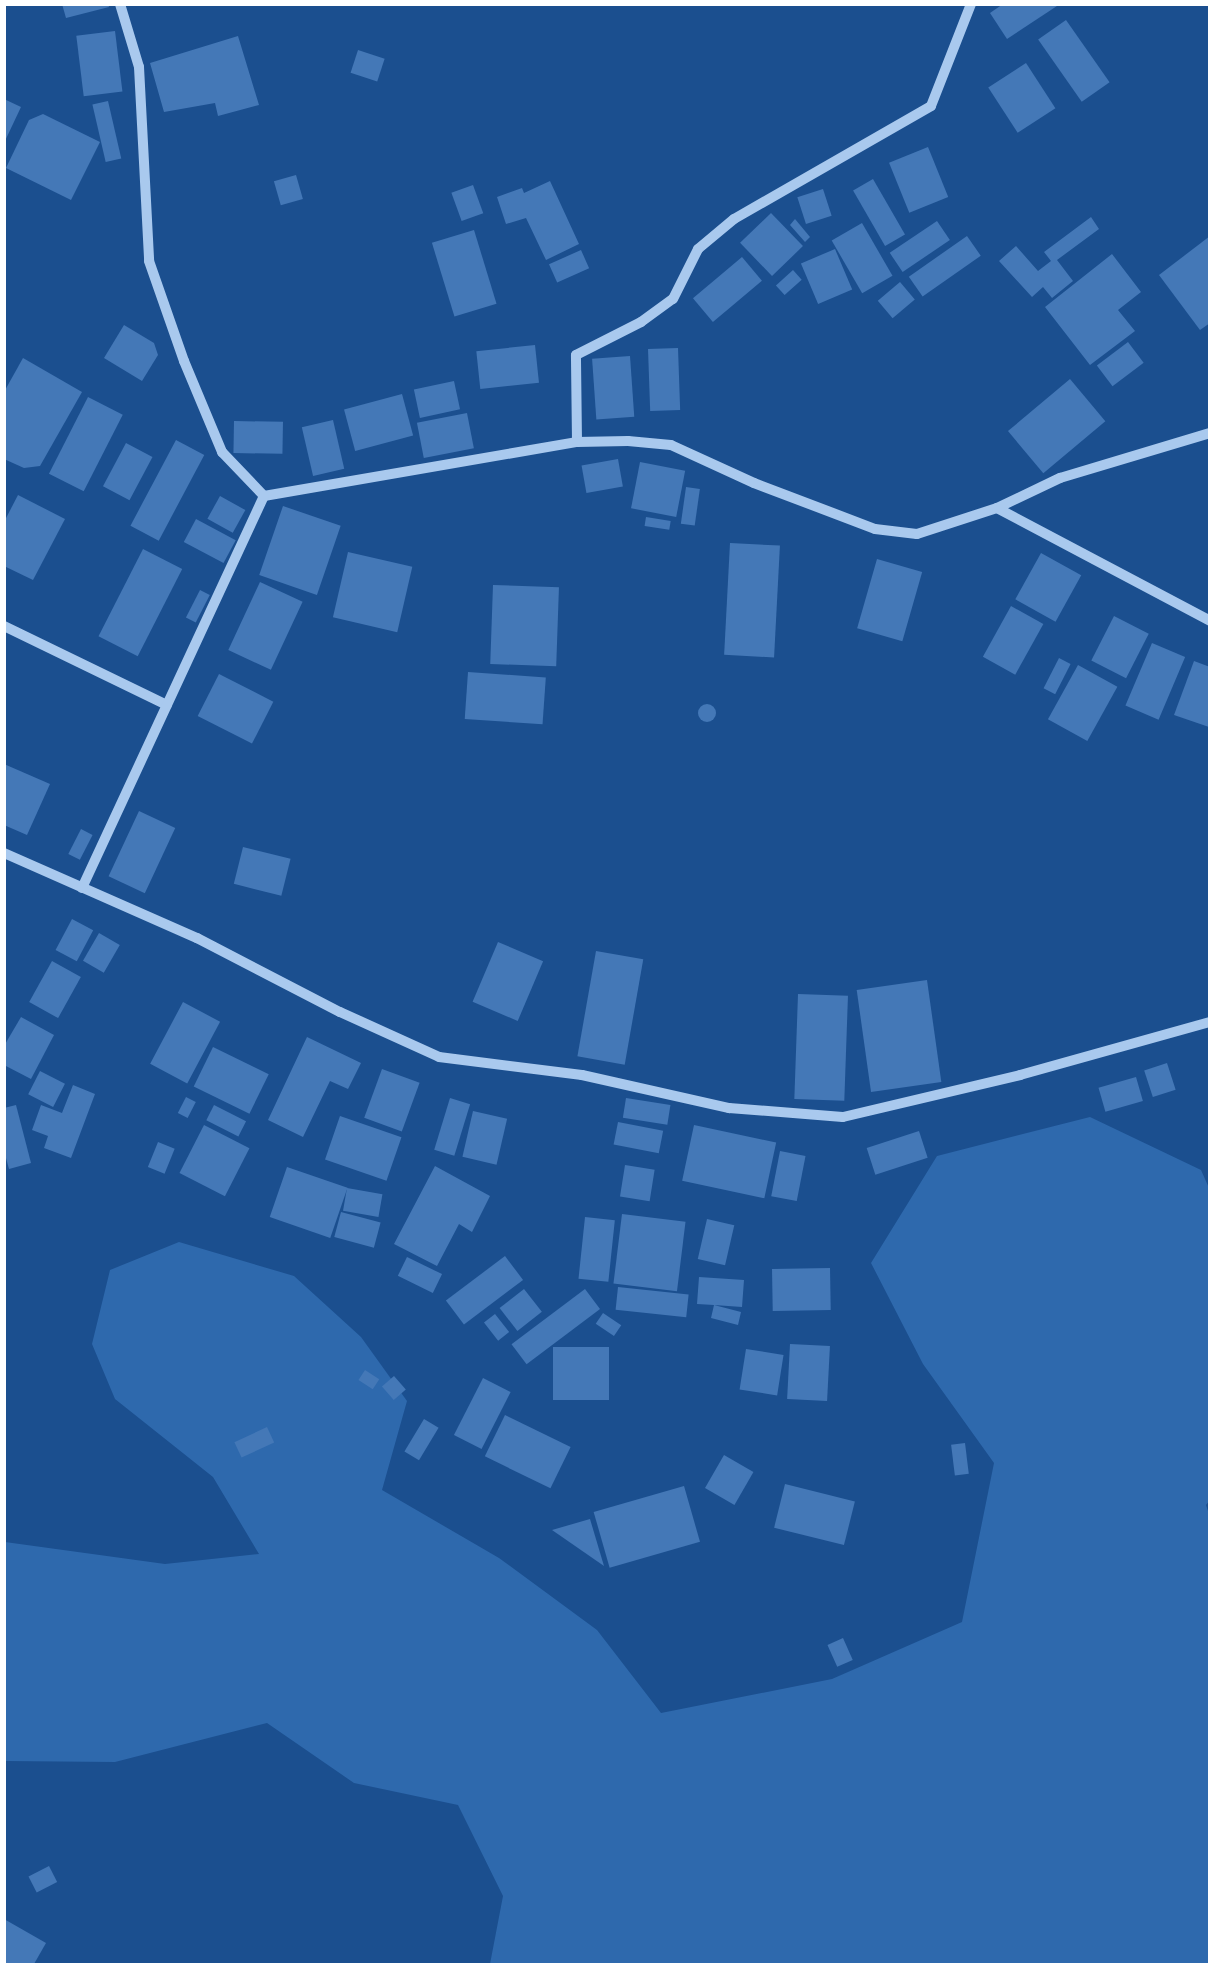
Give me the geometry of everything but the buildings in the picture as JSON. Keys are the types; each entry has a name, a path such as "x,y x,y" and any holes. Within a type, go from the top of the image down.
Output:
{"street":[{"path":"120,4 139,67 149,261 184,361 222,452 264,496"},
{"path":"577,442 576,355 641,322 674,299 698,249 734,219 931,106 971,4"},
{"path":"264,496 577,442 628,441 671,445 754,483 874,529 917,534 997,508 1060,478 1209,433"},
{"path":"82,888 264,496"},
{"path":"997,508 1209,621"},
{"path":"4,626 167,705"},
{"path":"4,853 196,938 340,1012 439,1057 582,1075 729,1108 843,1117 1020,1075 1209,1022"}],"shaded area":[{"path":"1090,1117 1201,1170 1209,1188 1210,1500 1206,1505 1210,1517 1209,1964 490,1964 503,1896 458,1805 354,1783 267,1723 115,1762 5,1761 5,1542 165,1564 259,1554 213,1477 115,1399 92,1344 110,1270 179,1242 294,1276 361,1337 407,1401 382,1490 499,1558 597,1630 661,1713 832,1679 962,1622 994,1463 923,1364 871,1263 937,1156"}]}
